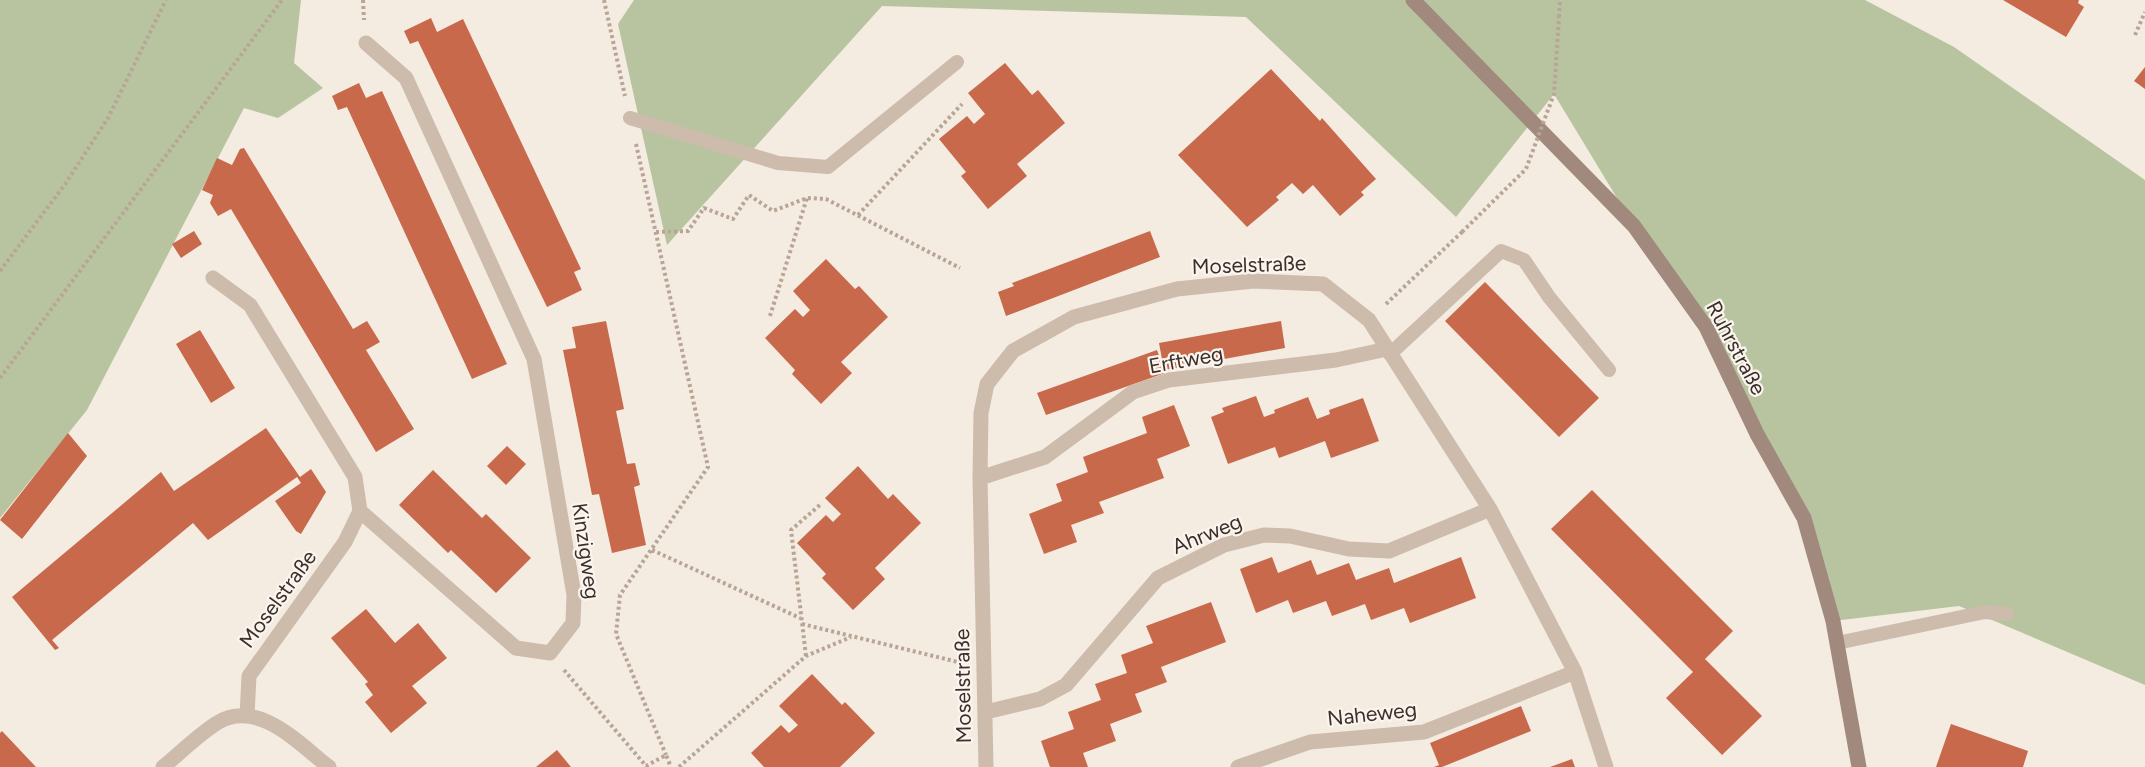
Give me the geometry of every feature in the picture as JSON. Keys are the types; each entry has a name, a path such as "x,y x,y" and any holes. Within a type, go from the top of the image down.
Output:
{"main road":[{"name":"Ruhrstraße","path":"1413,0 1634,226 1706,327 1757,434 1804,518 1837,643 1859,767"}],"street":[{"name":"Kinzigweg","path":"366,43 406,78 534,359 574,595 573,623 550,653"},
{"path":"213,278 250,305 355,477 360,511 516,648 550,653"},
{"name":"Moselstraße","path":"986,767 980,478 981,413 987,384 1013,351 1074,317 1177,289 1253,281 1323,284 1369,320 1490,509 1575,672 1606,767"},
{"name":"Erftweg","path":"980,478 1045,457 1133,392 1169,380 1389,352"},
{"name":"Ahrweg","path":"986,712 1040,699 1066,685 1158,578 1224,545 1264,535 1290,536 1349,549 1389,550 1490,509"},
{"name":"Moselstraße","path":"247,716 249,676 345,542 360,511"},
{"name":"Naheweg","path":"1239,767 1310,742 1424,732 1575,672"},
{"path":"163,767 219,722 247,716 270,722 329,767"}],"lane":[{"path":"630,118 778,163 828,167 957,63"},
{"path":"1389,352 1501,251 1524,260 1549,297 1609,370"},
{"path":"1837,643 1985,612 2007,614"}],"path":[{"path":"0,271 66,183 108,118 166,0"},
{"path":"0,378 282,0"},
{"path":"604,0 708,467 620,595 616,634 671,767"},
{"path":"1369,320 1526,169 1554,94 1560,0"},
{"path":"2135,35 2145,12"},
{"path":"857,215 962,104"},
{"path":"656,232 688,231 704,208 733,219 748,195 773,211 807,198 826,199 960,268"},
{"path":"770,316 807,198"},
{"path":"806,656 790,530 821,504"},
{"path":"652,550 801,618"},
{"path":"802,624 952,661"},
{"path":"679,767 806,656 851,637"},
{"path":"550,653 646,766 666,755"}],"green space":[{"path":"0,0 301,0 294,63 323,88 278,118 244,108 87,410 0,518"},
{"path":"634,0 1865,0 1954,47 2145,180 2145,685 1959,606 1833,621 1804,518 1706,328 1634,226 1554,94 1456,217 1246,17 882,6 667,245 618,24"}],"building":[{"path":"2003,0 2079,0 2078,3 2084,7 2066,37"},
{"path":"431,18 437,32 463,19 581,269 574,272 582,290 547,307 418,41 410,44 404,31"},
{"path":"1005,63 1032,95 1038,90 1065,123 1017,164 1027,176 988,209 961,176 966,172 939,139 967,116 974,124 985,114 968,93"},
{"path":"2145,67 2145,89 2134,81"},
{"path":"1271,69 1320,121 1322,118 1376,179 1361,192 1364,195 1340,216 1313,185 1303,194 1292,183 1276,197 1279,200 1247,227 1178,155"},
{"path":"359,83 366,98 382,91 507,364 472,379 347,107 338,110 332,96"},
{"path":"244,148 353,329 367,321 380,342 366,350 414,429 376,452 231,209 218,216 210,203 213,195 202,190 217,158 232,165 240,149"},
{"path":"194,231 202,244 181,258 172,244"},
{"path":"1150,231 1160,257 1006,316 998,292 1014,286 1012,283"},
{"path":"826,259 855,289 859,286 888,317 841,362 852,373 821,404 792,374 795,370 765,338 795,309 803,317 810,310 793,291"},
{"path":"1485,282 1599,398 1559,437 1445,321"},
{"path":"606,321 624,409 616,411 627,464 635,463 640,485 634,487 646,545 612,553 599,494 592,495 563,350 576,348 572,327"},
{"path":"1281,321 1285,348 1164,370 1159,343"},
{"path":"200,330 235,388 211,403 176,344"},
{"path":"1157,350 1165,373 1046,415 1037,393"},
{"path":"1256,396 1264,417 1275,413 1274,410 1308,397 1317,419 1330,414 1329,410 1363,398 1379,441 1331,458 1325,441 1279,458 1275,447 1228,464 1211,417 1224,412 1222,408"},
{"path":"1174,405 1190,446 1157,459 1164,478 1099,502 1104,513 1071,525 1077,542 1044,554 1029,514 1062,501 1056,484 1088,472 1083,457 1147,433 1142,417"},
{"path":"266,428 300,477 311,469 326,492 301,534 296,531 275,501 301,483 297,477 208,540 193,523 52,640 59,648 55,650 12,597 161,472 174,491"},
{"path":"68,433 87,456 22,539 0,520"},
{"path":"507,446 526,464 506,485 487,466"},
{"path":"858,466 888,499 893,494 921,523 875,568 885,579 853,610 822,578 826,574 797,543 826,515 833,522 841,514 825,498"},
{"path":"433,470 482,518 486,514 531,558 496,593 451,550 448,553 399,505"},
{"path":"1592,490 1733,631 1705,659 1762,716 1722,755 1666,698 1693,672 1551,529"},
{"path":"1272,557 1278,573 1311,560 1317,575 1349,563 1356,580 1389,568 1394,583 1461,557 1476,598 1410,623 1404,608 1371,620 1365,604 1332,616 1326,601 1293,613 1288,600 1256,613 1240,569"},
{"path":"1211,602 1226,642 1161,667 1167,682 1135,694 1142,712 1110,724 1116,741 1083,753 1088,767 1050,767 1041,741 1074,729 1068,712 1101,700 1095,684 1127,673 1121,655 1153,643 1146,626"},
{"path":"366,609 395,643 418,623 447,658 412,686 427,703 391,733 365,702 373,695 365,684 368,682 331,638"},
{"path":"812,674 842,705 845,702 875,733 840,767 764,767 751,753 781,725 789,733 798,725 779,706"},
{"path":"1521,706 1531,731 1442,767 1434,767 1439,765 1430,743"},
{"path":"1951,724 2028,751 2023,767 1936,767"},
{"path":"2,731 36,767 0,767 0,733"},
{"path":"557,750 571,767 536,767"},
{"path":"1572,759 1575,767 1550,767"}]}
